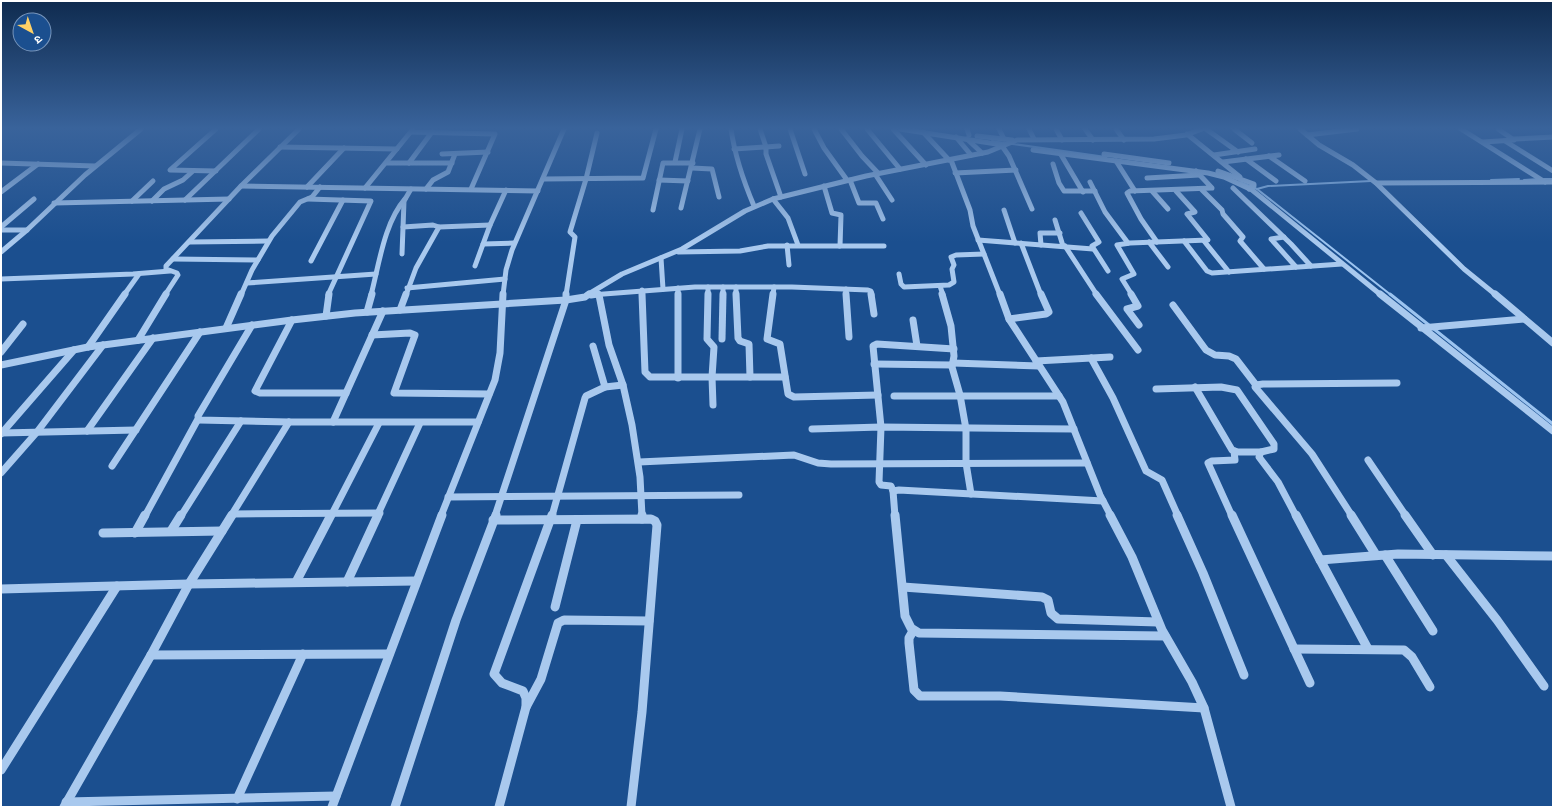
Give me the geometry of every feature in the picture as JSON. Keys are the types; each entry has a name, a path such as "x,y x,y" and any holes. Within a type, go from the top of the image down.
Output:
{"street":[{"path":"1,192 34,167"},
{"path":"1,252 4,247 27,230 94,167"},
{"path":"174,167 170,170 216,171"},
{"path":"185,200 220,167"},
{"path":"138,340 178,275 177,273 165,268 260,167"},
{"path":"307,187 326,167"},
{"path":"311,261 346,200 363,188 383,167"},
{"path":"426,189 433,180 448,172 450,167"},
{"path":"471,189 481,167"},
{"path":"332,807 416,581 499,365 505,279 514,243 548,167"},
{"path":"394,807 456,620 502,498 566,300 566,284 569,272 571,250 575,236 570,232 589,167"},
{"path":"543,180 643,178 646,167"},
{"path":"653,210 662,167"},
{"path":"682,208 692,167"},
{"path":"701,167 712,169 719,197"},
{"path":"739,167 741,176 754,206"},
{"path":"770,167 781,197"},
{"path":"803,167 806,174"},
{"path":"839,167 849,180 859,203 876,203 883,219"},
{"path":"870,167 892,200"},
{"path":"590,296 622,274 676,252 754,206 773,199 824,186 915,167"},
{"path":"953,167 978,240 1009,319 1059,396 1074,428 1103,501 1132,557 1158,622 1192,682 1204,708 1231,807"},
{"path":"1014,167 1032,209"},
{"path":"1054,167 1059,183 1064,191 1095,191"},
{"path":"1069,167 1083,192"},
{"path":"1120,167 1135,191"},
{"path":"1164,167 1220,176 1252,188 1342,264 1553,431"},
{"path":"1195,167 1205,168 1243,179 1253,183 1252,188"},
{"path":"1229,167 1243,179"},
{"path":"1257,167 1276,181"},
{"path":"1284,167 1305,181"},
{"path":"1355,167 1376,183 1464,269 1553,343"},
{"path":"1522,167 1546,182"},
{"path":"1175,168 1182,176"},
{"path":"956,173 1016,170"},
{"path":"152,201 164,188 183,180 193,171"},
{"path":"1147,178 1182,176 1198,173"},
{"path":"1157,242 1141,219 1127,193 1135,191 1202,190 1212,188 1198,173"},
{"path":"660,180 688,181"},
{"path":"132,201 153,181"},
{"path":"1090,182 1105,212 1128,243"},
{"path":"1376,183 1553,182"},
{"path":"241,186 538,191"},
{"path":"824,186 832,213 841,215 840,246"},
{"path":"226,328 268,241 300,202 312,197 320,187"},
{"path":"1233,188 1284,237 1311,266"},
{"path":"367,312 391,219 411,189"},
{"path":"475,266 490,225 506,190"},
{"path":"1202,190 1222,210 1223,214 1243,237 1240,241 1264,269"},
{"path":"1152,191 1168,209"},
{"path":"1176,191 1195,212 1187,214 1207,239 1204,241"},
{"path":"1,229 34,198"},
{"path":"54,203 229,199"},
{"path":"308,199 367,200 371,202 328,296 326,316"},
{"path":"402,254 405,199"},
{"path":"773,199 788,218 798,246"},
{"path":"1004,210 1049,312 1046,314 1009,319"},
{"path":"1081,214 1099,242 1092,245 1108,271"},
{"path":"1055,220 1064,246 1094,292 1138,350"},
{"path":"403,227 432,225 439,227 490,225"},
{"path":"400,310 407,288 416,268 439,227"},
{"path":"1,229 27,230"},
{"path":"1041,245 1040,233 1060,233"},
{"path":"1284,237 1271,239 1296,267"},
{"path":"978,240 1094,249"},
{"path":"189,242 268,241"},
{"path":"1184,241 1207,271 1212,273 1342,264"},
{"path":"1139,325 1127,309 1138,306 1122,279 1134,274 1117,245 1149,242 1204,241"},
{"path":"1204,241 1229,272"},
{"path":"1149,242 1168,267"},
{"path":"483,244 514,243"},
{"path":"676,252 740,251 765,246 884,246"},
{"path":"788,246 790,265"},
{"path":"899,274 904,287 940,286 953,284 952,270 954,265 951,257 984,254"},
{"path":"661,258 663,289"},
{"path":"173,259 258,260"},
{"path":"1,278 139,274 170,271"},
{"path":"88,347 139,274"},
{"path":"247,282 336,278 376,274"},
{"path":"407,288 505,279"},
{"path":"940,286 951,326 954,349 952,364 960,395 966,429 966,463 971,494"},
{"path":"708,287 707,339 714,347 712,377 714,405"},
{"path":"722,339 723,287"},
{"path":"736,287 738,338 749,344 750,377"},
{"path":"1,365 88,347 326,316 367,312 566,300 642,290 736,287 846,289 871,291 874,314"},
{"path":"678,288 678,378"},
{"path":"774,288 767,339 780,344 784,377 788,394 794,397 878,395"},
{"path":"846,289 849,337"},
{"path":"642,290 643,338 646,375 654,378 784,377"},
{"path":"599,295 609,344 623,385 638,462 642,519"},
{"path":"1173,305 1206,350 1215,355 1229,356 1236,359 1256,385 1256,390 1282,418 1315,458 1433,631"},
{"path":"333,422 383,311"},
{"path":"1423,327 1524,319"},
{"path":"292,320 255,391 260,393 346,393"},
{"path":"914,320 917,346"},
{"path":"1,352 24,324"},
{"path":"135,533 252,325"},
{"path":"112,466 200,332"},
{"path":"372,335 410,333 415,335 394,393 489,394"},
{"path":"87,431 153,338"},
{"path":"954,349 874,344 873,346 881,427 880,484 891,486 893,491 908,624 914,631 922,634 1166,636"},
{"path":"1,473 37,432 103,345"},
{"path":"593,346 605,387"},
{"path":"1,434 74,350"},
{"path":"874,364 1037,363 1110,357"},
{"path":"1091,358 1113,398 1146,471 1151,475 1158,476 1162,480 1203,573 1244,674"},
{"path":"1256,385 1397,383"},
{"path":"499,807 526,707 526,698 522,691 502,684 496,680 494,674 559,496 586,396 600,391 605,387 623,385"},
{"path":"1195,387 1229,446 1234,451 1236,457 1235,460 1212,461 1208,463 1209,466 1310,683"},
{"path":"1156,389 1221,387 1237,390 1274,444 1274,449 1261,452 1234,451"},
{"path":"894,396 1059,396"},
{"path":"198,419 202,421 379,423 478,422"},
{"path":"171,531 241,421"},
{"path":"65,805 151,655 189,584 289,422"},
{"path":"296,582 379,423"},
{"path":"348,582 420,423"},
{"path":"812,429 881,427 966,429 1074,428"},
{"path":"1,434 136,430"},
{"path":"1261,452 1259,457 1278,482 1368,649"},
{"path":"638,462 794,455 824,464 1087,463"},
{"path":"1368,460 1433,554"},
{"path":"893,491 899,490 1103,501"},
{"path":"448,497 502,498 559,496 739,495"},
{"path":"233,514 380,513"},
{"path":"493,520 642,519 655,521 657,525 642,712 631,807"},
{"path":"555,607 577,520"},
{"path":"103,533 222,531"},
{"path":"1320,560 1380,555 1433,554 1553,556"},
{"path":"1446,555 1497,620 1544,686"},
{"path":"1,589 189,584 416,581"},
{"path":"1,770 117,586"},
{"path":"903,587 1042,597 1048,600 1051,613 1058,619 1158,622"},
{"path":"526,707 536,694 540,684 558,623 564,620 649,621"},
{"path":"914,631 909,638 909,643 914,690 920,696 1000,696 1204,708"},
{"path":"1294,649 1397,649 1408,652 1430,687"},
{"path":"237,799 303,654"},
{"path":"151,655 389,654"},
{"path":"65,805 336,796"}],"waterway":[{"path":"1491,180 1519,179"},
{"path":"1524,180 1539,179"},
{"path":"1544,179 1553,179"},
{"path":"1257,189 1268,186 1371,181"},
{"path":"1240,182 1257,189"},
{"path":"1257,189 1391,295"},
{"path":"1390,294 1553,424"}]}
